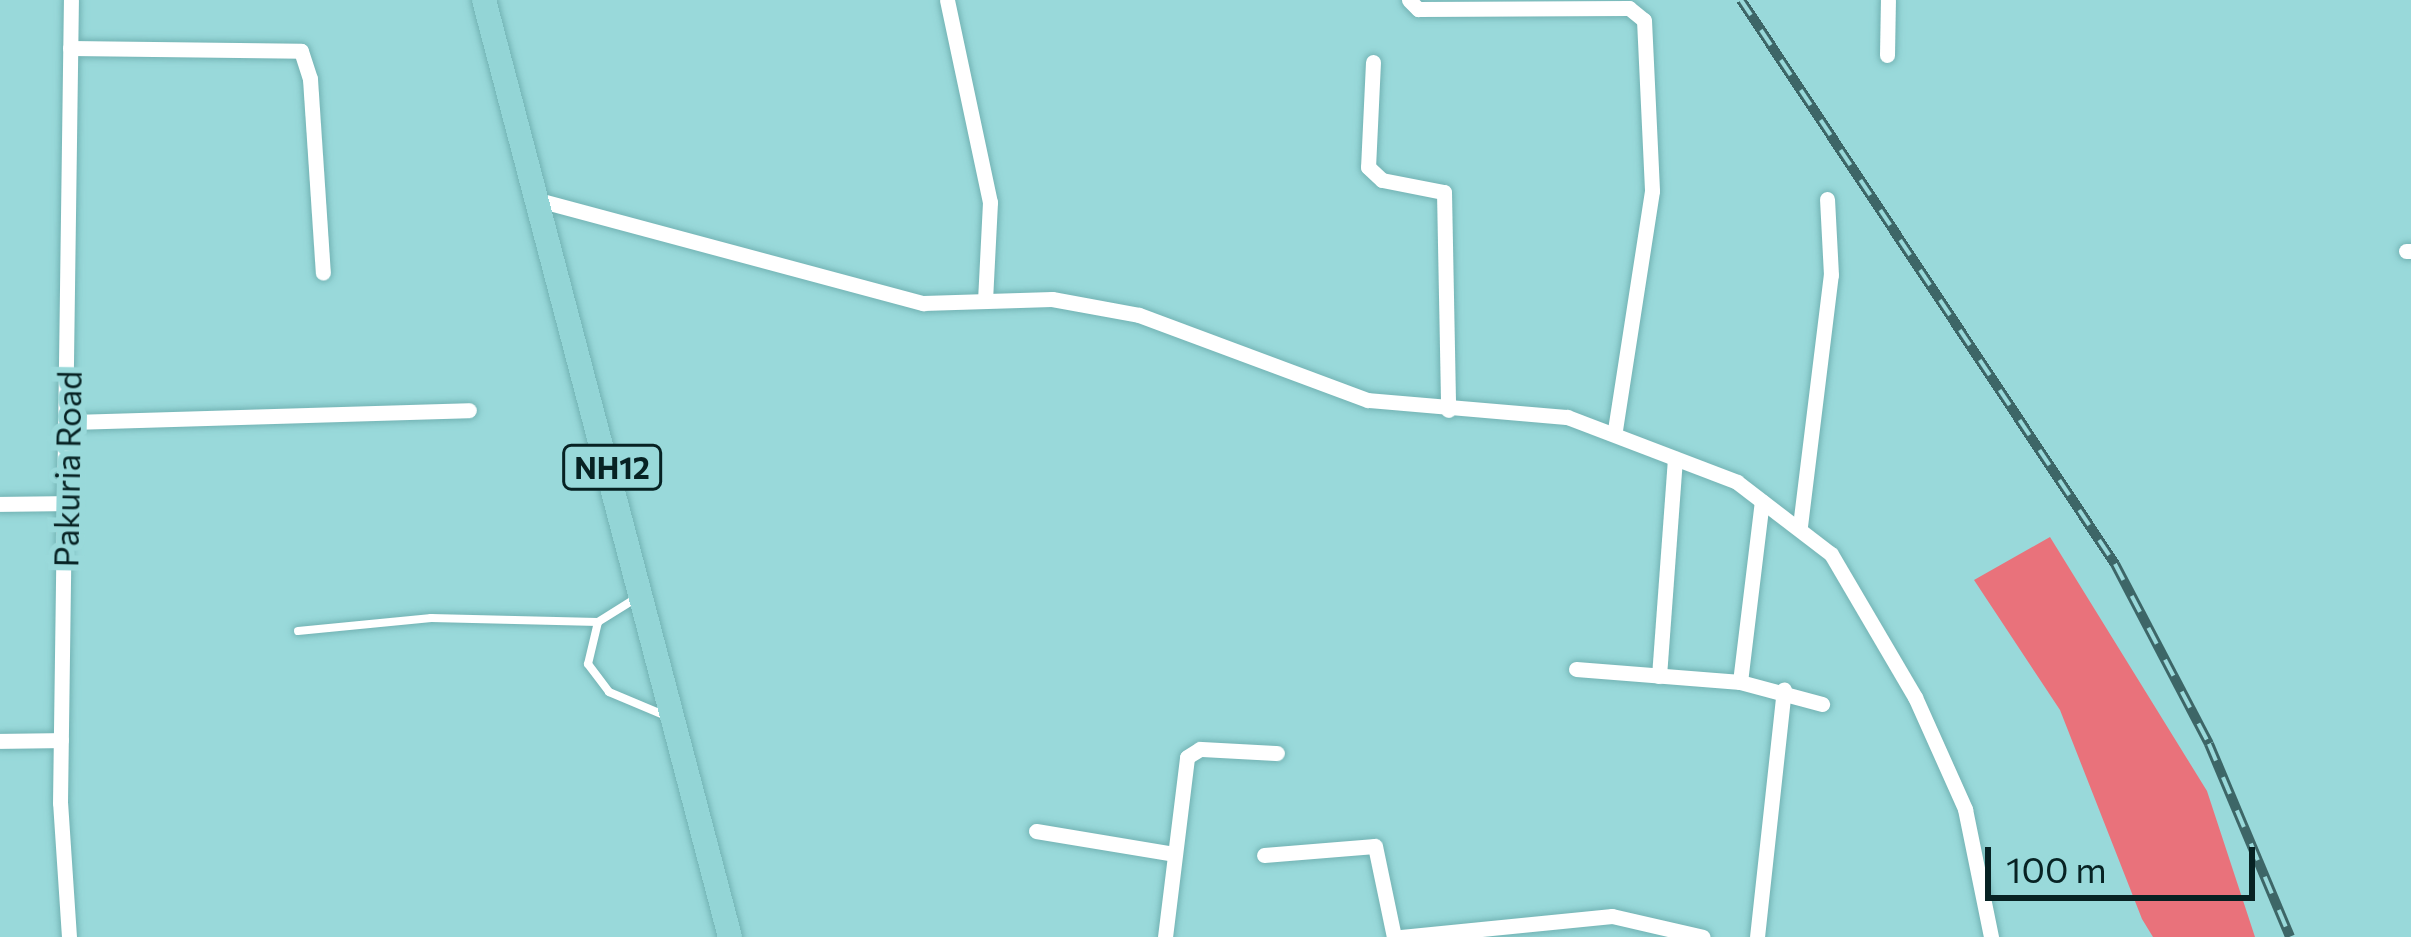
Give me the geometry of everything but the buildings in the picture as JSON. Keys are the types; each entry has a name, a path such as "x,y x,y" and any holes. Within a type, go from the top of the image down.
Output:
{"main road":[{"name":"NH12","path":"484,0 644,592 730,937"}],"street":[{"name":"Pakuria Road","path":"69,937 61,740 71,422 71,0"},
{"path":"947,0 990,202 985,301"},
{"path":"1409,0 1418,9 1629,8 1644,20 1652,191 1615,430"},
{"path":"1887,55 1888,0"},
{"path":"70,48 301,52 310,79 322,273"},
{"path":"1373,62 1368,167 1382,180 1444,192 1448,410"},
{"path":"1799,526 1831,275 1827,199"},
{"path":"538,200 923,303 1052,299 1139,315 1346,394 1448,410 1524,410 1615,430 1737,482 1831,554 1915,697 1965,809 1990,937"},
{"path":"71,422 469,410"},
{"path":"1659,676 1675,459"},
{"path":"1740,682 1762,501"},
{"path":"0,504 68,503"},
{"path":"1576,669 1740,682 1784,689 1822,704"},
{"path":"1757,937 1784,689"},
{"path":"0,741 61,740"},
{"path":"1165,937 1169,853 1187,757 1200,749 1277,753"},
{"path":"1036,831 1169,853"},
{"path":"1264,855 1375,846 1397,937 1612,916 1703,937"}],"lane":[{"path":"644,592 598,622 587,653 597,678 627,703 673,718"},
{"path":"298,631 508,615 598,622"}],"shaded area":[{"path":"2050,537 2207,791 2255,937 2153,937 2142,919 2060,710 1974,580"}],"railway":[{"path":"1741,0 2115,564 2209,744 2290,937"}]}
